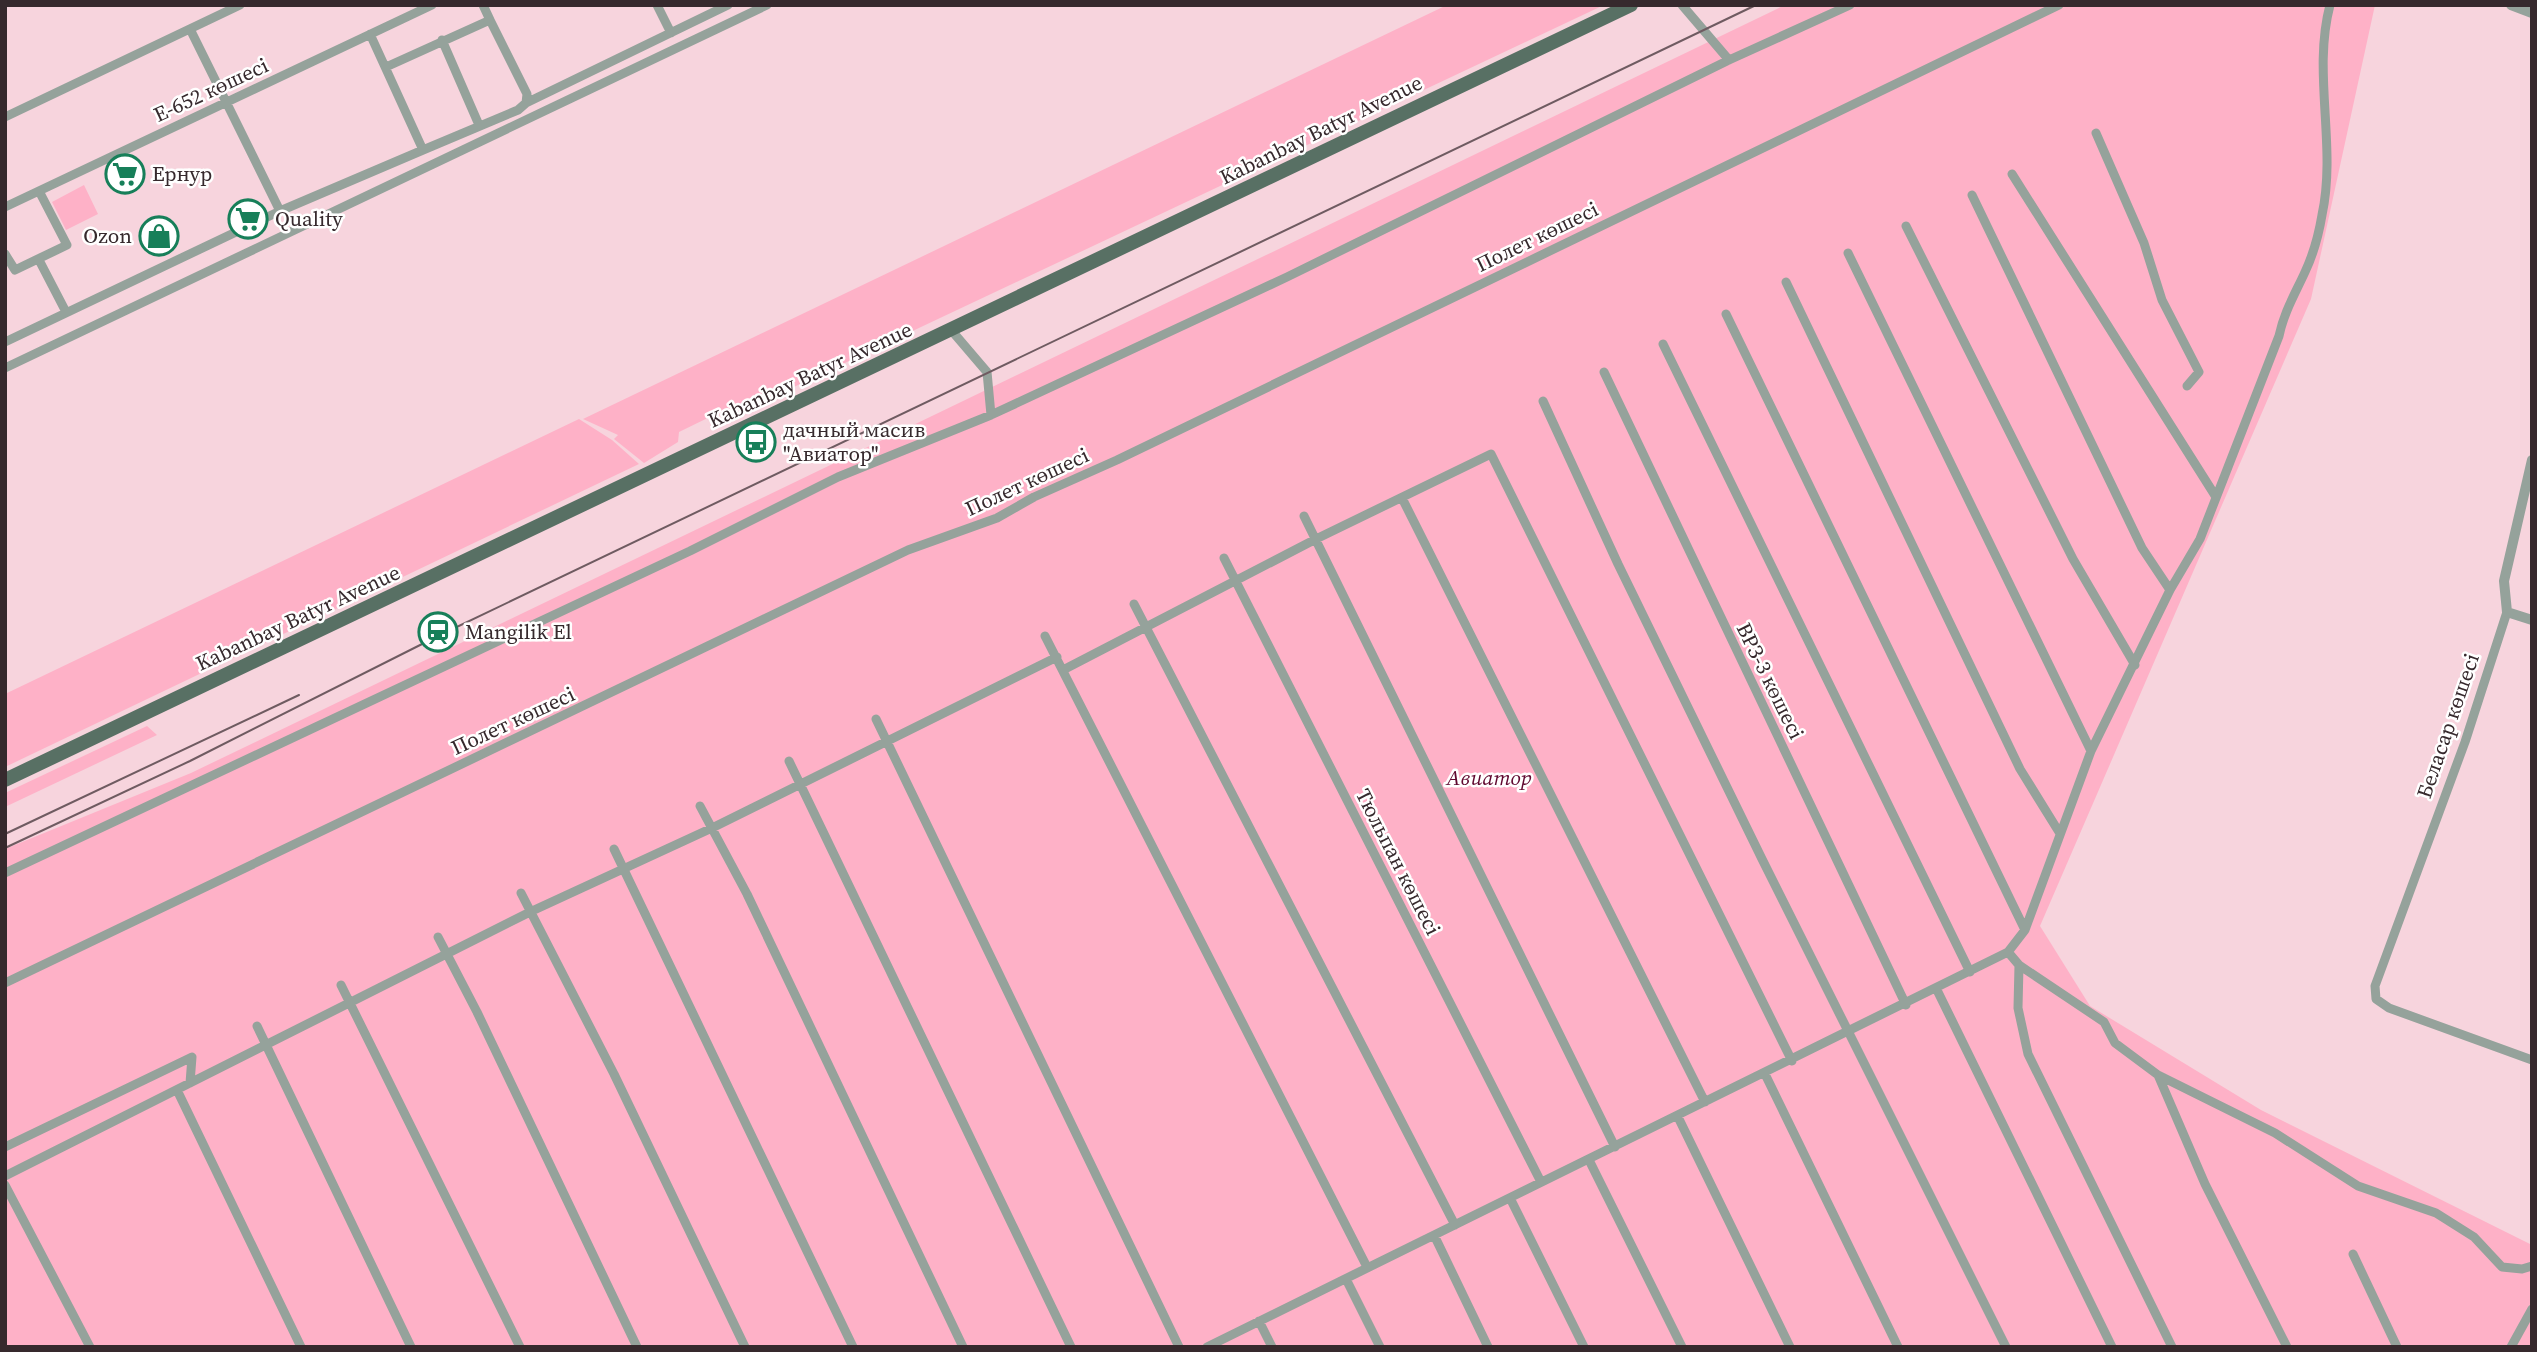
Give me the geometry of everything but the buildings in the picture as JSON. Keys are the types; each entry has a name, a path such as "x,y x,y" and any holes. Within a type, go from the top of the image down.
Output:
{"main road":[{"name":"Kabanbay Batyr Avenue","path":"5,780 952,331 1631,5"}],"street":[{"path":"5,117 240,5"},
{"name":"Е-652 көшесі","path":"5,207 432,5"},
{"path":"483,5 527,94 526,103"},
{"path":"657,5 671,33"},
{"path":"5,342 280,211 518,110 526,103 728,5"},
{"path":"5,368 767,5"},
{"path":"1682,5 1729,60"},
{"path":"5,873 690,551 838,477 991,415 1287,277 1729,60 1850,5"},
{"name":"Полет көшесі","path":"5,982 908,550 997,518 1034,497 1117,460 2059,5"},
{"path":"1207,1347 1937,990 2008,952 2025,930 2091,751 2170,590 2200,539 2279,337 2283,316 2306,269 2322,215 2328,167 2323,31 2330,5"},
{"path":"2511,5 2532,13"},
{"path":"386,67 490,20"},
{"path":"190,29 280,211"},
{"path":"370,34 423,150"},
{"path":"442,40 479,125"},
{"path":"2096,133 2144,243 2162,300 2199,372 2187,386"},
{"path":"2011,174 2216,497"},
{"path":"5,254 15,270 67,245 39,191"},
{"path":"1972,195 2142,548 2170,590"},
{"path":"1906,226 2073,559 2135,665"},
{"path":"1848,253 2091,751"},
{"path":"39,260 66,312"},
{"path":"1786,282 2020,769 2059,832"},
{"path":"1726,314 2025,930"},
{"path":"952,331 987,372 991,415"},
{"path":"1663,344 1970,972"},
{"name":"ВРЗ-3 көшесі","path":"1604,372 1906,1005"},
{"path":"1543,401 1618,564 2006,1347"},
{"path":"1063,670 1238,582 1316,539 1491,454 1792,1061"},
{"name":"Беласар көшесі","path":"2532,460 2504,582 2507,612 2465,742 2380,974 2376,999 2389,1008 2532,1060"},
{"path":"1402,498 1705,1102"},
{"path":"1304,516 1615,1147"},
{"name":"Тюльпан көшесі","path":"1224,558 1541,1182"},
{"path":"1134,604 1455,1225"},
{"path":"2507,612 2532,620"},
{"path":"1045,636 1367,1268"},
{"path":"5,1176 531,911 712,828 800,782 889,742 1057,657"},
{"path":"876,719 1179,1347"},
{"path":"789,761 1071,1347"},
{"path":"700,806 963,1347"},
{"path":"614,849 853,1347"},
{"path":"521,894 745,1347"},
{"path":"438,937 445,956 477,1012 637,1347"},
{"path":"2008,952 2019,965 2104,1022 2115,1043 2158,1075 2275,1133 2358,1186 2436,1213 2474,1237 2502,1267 2522,1269 2532,1266"},
{"path":"2019,965 2018,1008 2028,1055 2172,1347"},
{"path":"341,985 520,1347"},
{"path":"1937,990 2112,1347"},
{"path":"257,1026 411,1347"},
{"path":"5,1147 192,1057 190,1083"},
{"path":"1765,1074 1898,1347"},
{"path":"2158,1075 2206,1184 2287,1347"},
{"path":"177,1090 301,1347"},
{"path":"1678,1117 1790,1347"},
{"path":"1589,1160 1682,1347"},
{"path":"5,1185 90,1347"},
{"path":"1510,1198 1584,1347"},
{"path":"1435,1237 1489,1347"},
{"path":"2353,1254 2397,1347"},
{"path":"1346,1279 1380,1347"},
{"path":"2511,1347 2532,1309"},
{"path":"1259,1321 1272,1347"}],"green space":[{"path":"1447,5 1604,5 724,420 720,412 679,432 678,442 644,463 614,439 618,435 583,419"},
{"name":"Авиатор","path":"1785,5 2375,5 2311,299 2040,926 2090,1006 2261,1110 2532,1245 2532,1347 5,1347 5,849 191,773"},
{"path":"84,185 98,214 66,230 52,202"},
{"path":"579,419 612,440 639,464 5,767 5,694"},
{"path":"147,726 157,735 5,807 5,793"}],"tram line":[{"path":"5,848 190,761 440,635 1756,5"},
{"path":"5,834 299,695"}],"place":[{"name":"Ернур","path":"125,174"},
{"name":"Quality","path":"248,219"},
{"name":"Ozon","path":"159,236"},
{"name":"дачный масив \"Авиатор\"","path":"756,442"},
{"name":"Mangilik El","path":"438,632"}]}
